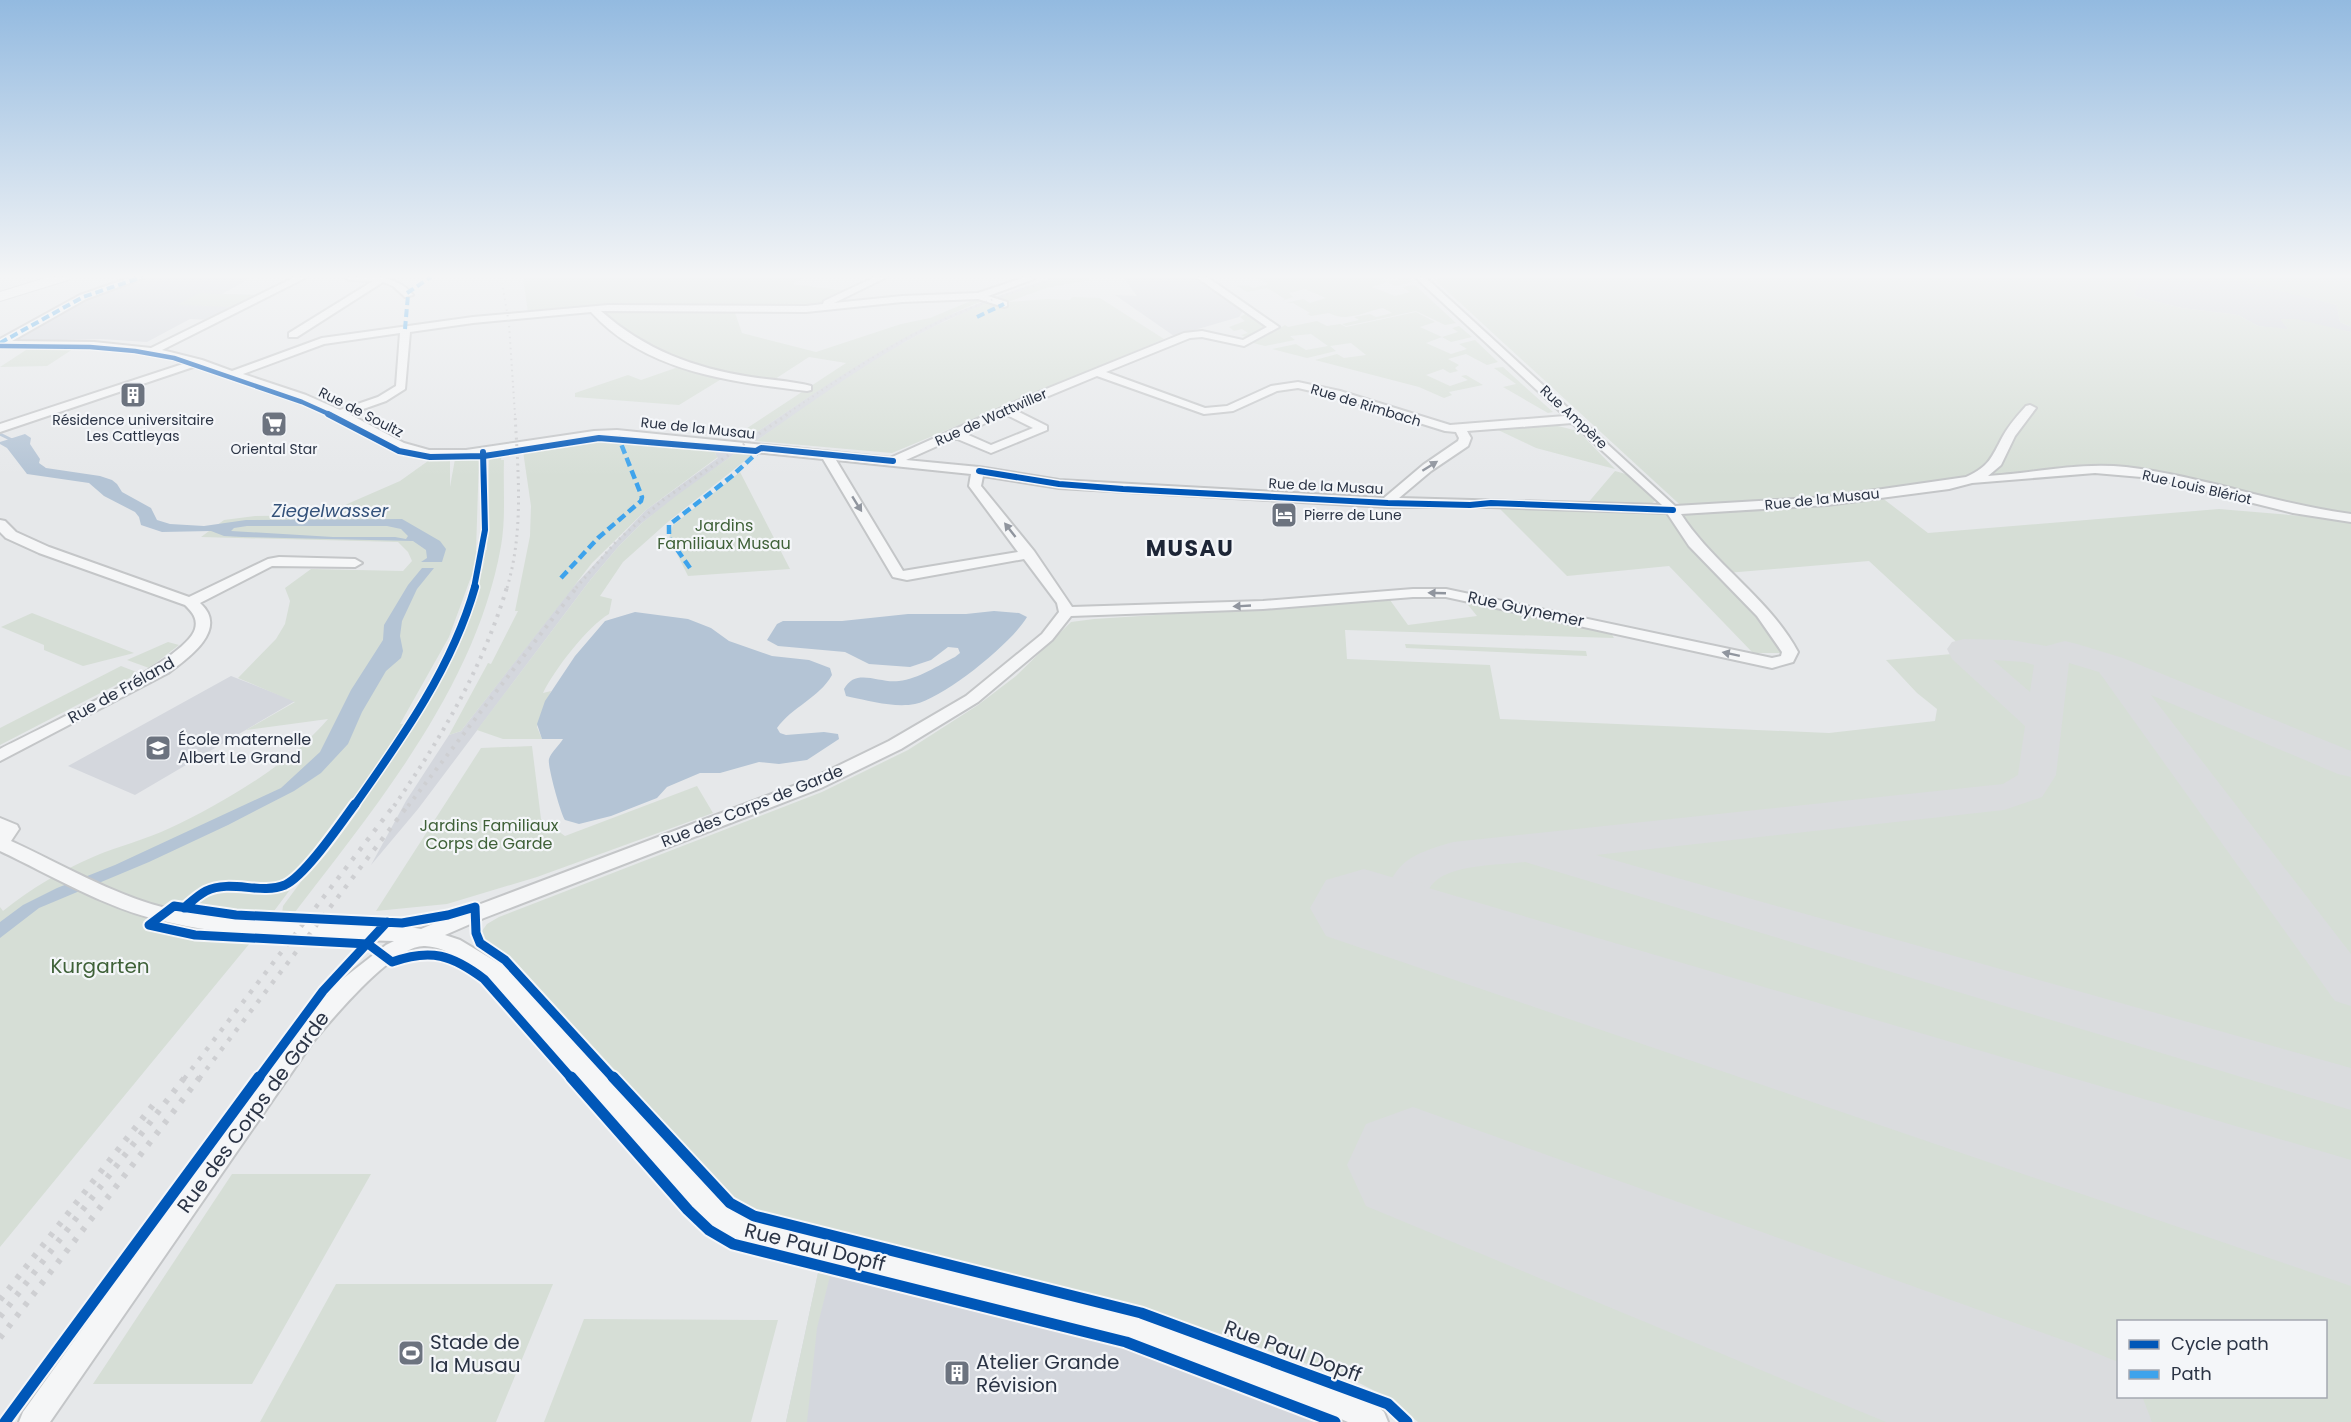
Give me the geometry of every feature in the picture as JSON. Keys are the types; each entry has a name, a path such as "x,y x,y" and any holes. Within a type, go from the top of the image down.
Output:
{"street":[{"name":"Rue de Soultz","path":"70,343 152,351 198,362 302,397 412,451 444,455 501,449"},
{"path":"152,351 168,343"},
{"path":"234,374 313,343"},
{"path":"339,414 382,399 401,387 404,343"},
{"path":"636,343 660,356 732,379 807,388"},
{"name":"Rue de Wattwiller","path":"893,462 1005,410 1168,343"},
{"name":"Rue Ampère","path":"1492,343 1673,510"},
{"path":"2,428 198,362"},
{"name":"Rue de Rimbach","path":"1096,372 1204,411 1229,410 1275,388 1298,385 1336,393 1439,427 1460,429 1575,419"},
{"name":"Rue de la Musau","path":"501,449 594,435 616,434 980,471 1059,484 1388,503 1470,505 1491,503 1673,510 1827,501 1970,480 1983,474 1997,462 2009,435 2030,408"},
{"path":"954,433 991,449 1043,428 1005,410"},
{"path":"1388,503 1414,477 1464,443 1465,438 1460,429"},
{"path":"834,455 829,459 898,574 907,576 1029,554"},
{"path":"980,471 975,478 975,486 1029,554 1064,603 1066,612"},
{"name":"Rue Louis Blériot","path":"1970,480 2048,472 2125,471 2200,485 2297,510 2351,518"},
{"name":"Rue Guynemer","path":"1066,612 1231,607 1413,593 1446,593 1772,663 1787,659 1790,652 1776,629 1698,548 1683,530 1673,510"},
{"path":"0,524 11,535 44,550 190,602 268,563 279,561 355,563"},
{"name":"Rue de Fréland","path":"0,756 148,678 182,656 198,639 202,630 203,616 196,605 190,602"},
{"name":"Rue des Corps de Garde","path":"33,1422 312,1028 333,1002 383,956 477,913 815,784 895,745 972,699 1047,637 1061,622 1066,612"},
{"path":"0,824 10,829 0,843"},
{"name":"Rue Paul Dopff","path":"0,843 99,890 162,915 206,923 421,937 453,945 498,973 712,1210 729,1223 752,1232 1134,1328 1316,1394 1366,1416 1374,1422"}],"shaded area":[{"path":"893,343 903,343 756,441 745,440 855,365"},
{"path":"717,451 737,452 642,523 619,546 591,579 418,809 371,865 406,801 449,735 461,731 571,589 646,510 718,458 715,454"},
{"name":"École maternelle Albert Le Grand","path":"231,676 295,701 135,795 68,766"},
{"name":"Atelier Grande Révision","path":"818,1273 1122,1348 1318,1422 786,1422"}],"green space":[{"path":"644,343 782,343 816,352 842,343 896,343 861,363 745,440 732,438 846,363 809,357 772,381 728,375 679,405 575,397 575,393 628,375 641,380 687,364"},
{"path":"903,343 1154,343 892,453 756,441"},
{"path":"1254,343 1278,343 1265,346"},
{"path":"1324,343 1348,343 1330,346 1336,351 1307,358 1272,349 1296,344 1306,350 1328,346"},
{"path":"1351,343 1427,343 1451,354 1467,349 1459,344 1479,343 1498,362 1487,365 1466,354 1448,359 1459,365 1455,368 1458,371 1450,373 1443,369 1426,375 1450,386 1468,380 1461,376 1466,375 1483,385 1449,392 1452,395 1444,398 1419,387 1315,360 1337,354 1344,358 1366,355"},
{"path":"1504,343 2351,343 2351,1422 1418,1422 1391,1399 1353,1380 1139,1306 770,1216 754,1210 727,1192 509,957 487,945 479,935 487,924 499,917 822,792 908,750 978,705 1016,676 1071,622 1390,600 1408,625 1477,616 1464,600 1559,619 1605,623 1614,638 1345,630 1347,659 1490,665 1500,719 1829,733 1935,721 1937,709 1917,693 1886,660 1963,653 1964,649 1869,561 1727,573 1796,653 1753,653 1669,566 1567,576 1500,509 1689,513","holes":["2048,469 2118,469 2338,519 2219,509 1928,533 1881,497"]},
{"path":"73,349 47,366 0,367 26,350"},
{"path":"1503,367 1553,412 1548,413 1503,387 1516,384 1494,368"},
{"path":"1554,425 1578,431 1615,469 1536,448 1496,429"},
{"path":"595,440 617,440 717,451 715,454 718,457 646,510 592,563 461,731 449,735 488,663 491,664 518,611 515,611 530,536 531,506 523,451"},
{"path":"737,452 752,455 669,521 623,562 600,596 612,599 609,614 591,628 572,649 543,693 551,691 537,727 542,739 503,739 477,730 591,579 619,546 642,523"},
{"name":"Kurgarten","path":"502,453 504,514 501,546 488,598 470,648 419,743 357,832 292,916 282,914 283,906 373,784 397,747 250,943 0,1247 0,907 3,911 46,881 81,862 161,832 211,807 255,781 295,751 328,719 246,730 295,702 238,678 276,639 285,624 290,601 285,588 311,569 403,571 412,561 408,552 398,542 201,537 224,520 255,516 322,515 400,481 428,461 450,460 450,487 455,459 479,458 476,551 487,550 491,456","holes":["486,557 461,638 411,724 400,724 449,637 471,577 480,573"]},
{"path":"1615,471 1633,476 1655,501 1646,507 1587,504"},
{"name":"Jardins Familiaux Musau","path":"740,472 790,569 688,576 669,538 673,525"},
{"path":"32,613 134,653 83,666 44,650 44,645 1,627"},
{"path":"168,642 179,645 149,668 127,660"},
{"path":"1405,644 1586,651 1587,656 1406,648"},
{"path":"121,666 139,673 0,745 0,728"},
{"name":"Jardins Familiaux Corps de Garde","path":"532,746 541,819 565,836 697,786 713,813 537,877 447,904 376,911 481,748"},
{"path":"232,1174 371,1174 252,1384 93,1384"},
{"path":"818,1273 830,1276 817,1328 807,1422 786,1422"},
{"name":"Stade de la Musau","path":"336,1284 553,1284 496,1422 260,1422"},
{"path":"584,1319 778,1320 751,1422 544,1422"}],"water":[{"path":"25,434 31,438 30,444 40,459 39,463 46,468 112,480 122,492 151,508 157,520 170,524 204,526 246,520 402,519 440,541 446,549 442,562 421,562 427,558 426,550 413,541 242,537 224,536 211,531 162,532 141,525 135,512 104,496 89,483 27,474 0,442","holes":["247,526 387,526 401,529 408,536 406,539 333,537 231,531 234,528"]},
{"path":"422,568 434,568 417,589 402,621 400,636 403,651 401,658 386,671 362,712 348,744 321,773 294,791 228,825 149,862 39,908 0,938 0,922 23,905 281,788 320,752 351,690 383,640 384,625 408,585"},
{"path":"994,611 1019,613 1027,617 1007,641 976,668 943,692 915,704 899,705 846,696 844,689 849,682 861,678 899,681 914,678 955,657 960,653 958,648 948,647 931,660 910,667 869,664 845,652 778,646 767,640 777,624 783,621 842,621 908,614 966,614"},
{"path":"635,612 688,619 711,628 729,641 772,656 809,660 830,668 832,675 827,683 777,728 780,733 786,735 824,732 838,734 839,739 807,760 779,764 759,762 720,773 700,773 667,787 657,798 611,816 579,824 565,820 549,763 551,754 563,739 542,739 537,724 545,701 575,656 605,621"}],"waterway":[{"name":"Ziegelwasser","path":"0,434 12,440"}],"taxiway":[{"path":"1964,649 2024,652 2045,657 2052,662 2044,723"},
{"path":"2046,657 2065,651 2111,665"},
{"path":"1964,652 2044,723"},
{"path":"2111,665 2351,765"},
{"path":"2111,665 2351,988"},
{"path":"1396,918 1414,877 1428,865 1453,856 2015,794 2031,785 2037,775 2044,723"},
{"path":"1540,853 2351,1089"}],"runway":[{"path":"1364,908 2351,1223"},
{"path":"1413,1165 2074,1422"}],"railway":[{"path":"510,343 515,415"},
{"path":"785,415 862,364 898,343"},
{"path":"507,588 518,523 515,414"},
{"path":"576,588 614,544 663,500 788,414"},
{"path":"394,806 429,754 460,701 486,645 507,587"},
{"path":"408,806 577,587"},
{"path":"184,1079 395,804"},
{"path":"199,1079 409,804"},
{"path":"0,1317 185,1077"},
{"path":"0,1338 200,1077"},
{"path":"0,1300 153,1105"}],"marked path":[{"path":"561,578 598,538 641,501 642,497 618,436"},
{"path":"690,568 669,538 669,525 732,476 760,450"}],"cycle path":[{"path":"0,346 90,347 135,351 174,358 302,402 399,451 430,457 484,456 599,438 756,451 761,448 893,461"},
{"path":"184,908 201,894 212,889 232,886 272,888 291,882 340,825 383,763 443,668 463,625 475,586 484,543 486,491 483,452"},
{"path":"979,471 1059,484 1123,489 1388,503 1470,505 1491,503 1673,510"},
{"path":"149,925 174,906 236,915 402,923 448,915 475,907 476,933 480,943 505,960 730,1203 754,1216 1141,1313 1388,1404 1407,1422"},
{"path":"5,1422 323,991 387,922"},
{"path":"149,925 195,935 368,944"},
{"path":"368,944 392,962 418,954 451,958 484,979 688,1210 709,1230 733,1244 1126,1342 1335,1422"}],"place":[{"name":"Résidence universitaire Les Cattleyas","path":"133,395"},
{"name":"Oriental Star","path":"274,424"},
{"name":"Pierre de Lune","path":"1284,515"},
{"name":"École maternelle Albert Le Grand","path":"158,748"},
{"name":"Stade de la Musau","path":"411,1353"},
{"name":"Atelier Grande Révision","path":"957,1373"}],"district":[{"name":"MUSAU","path":"1190,548"}]}
